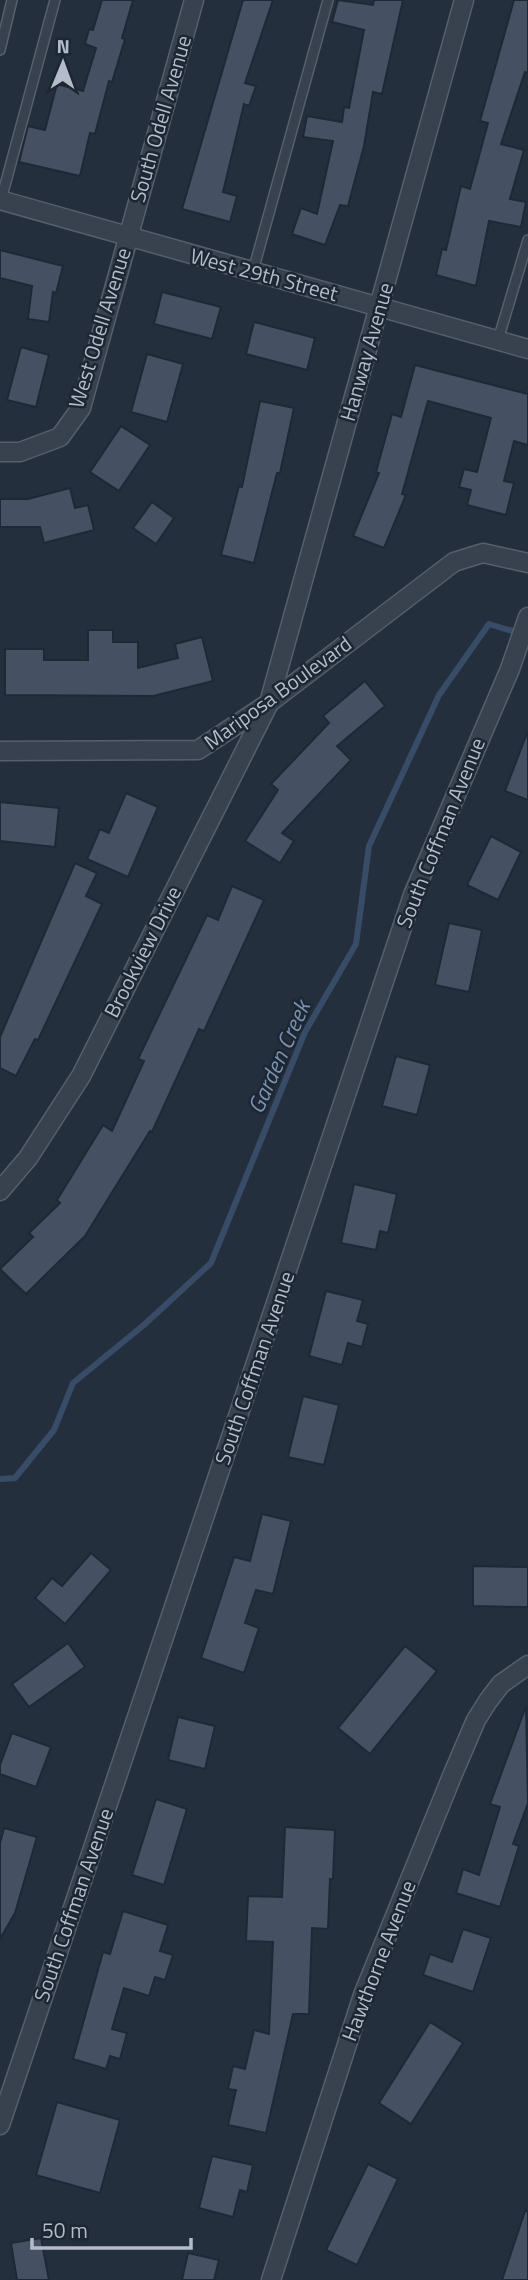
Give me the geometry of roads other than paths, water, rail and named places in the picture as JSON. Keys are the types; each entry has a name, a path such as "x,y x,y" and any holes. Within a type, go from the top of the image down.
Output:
{"street":[{"name":"South Odell Avenue","path":"128,237 194,0"},
{"name":"Hanway Avenue","path":"269,703 464,0"},
{"name":"West 29th Street","path":"1,200 528,349"},
{"name":"West Odell Avenue","path":"0,452 20,452 60,437 81,408 128,237"},
{"name":"Mariposa Boulevard","path":"0,751 198,750 269,703 454,562 484,553 528,563"},
{"name":"South Coffman Avenue","path":"0,2125 414,895 510,669 528,617"},
{"name":"Brookview Drive","path":"0,1191 28,1158 80,1076 269,703"},
{"name":"Hawthorne Avenue","path":"271,2280 363,1995 452,1776 476,1720 488,1701 501,1684 528,1665"}],"lane":[{"path":"0,50 12,0"},
{"path":"1,200 55,0"},
{"path":"252,273 328,0"},
{"path":"498,340 528,240"}],"waterway":[{"name":"Garden Creek","path":"0,1479 15,1478 54,1430 73,1383 145,1324 211,1263 305,1032 356,944 369,846 439,695 489,624 519,633"}]}
